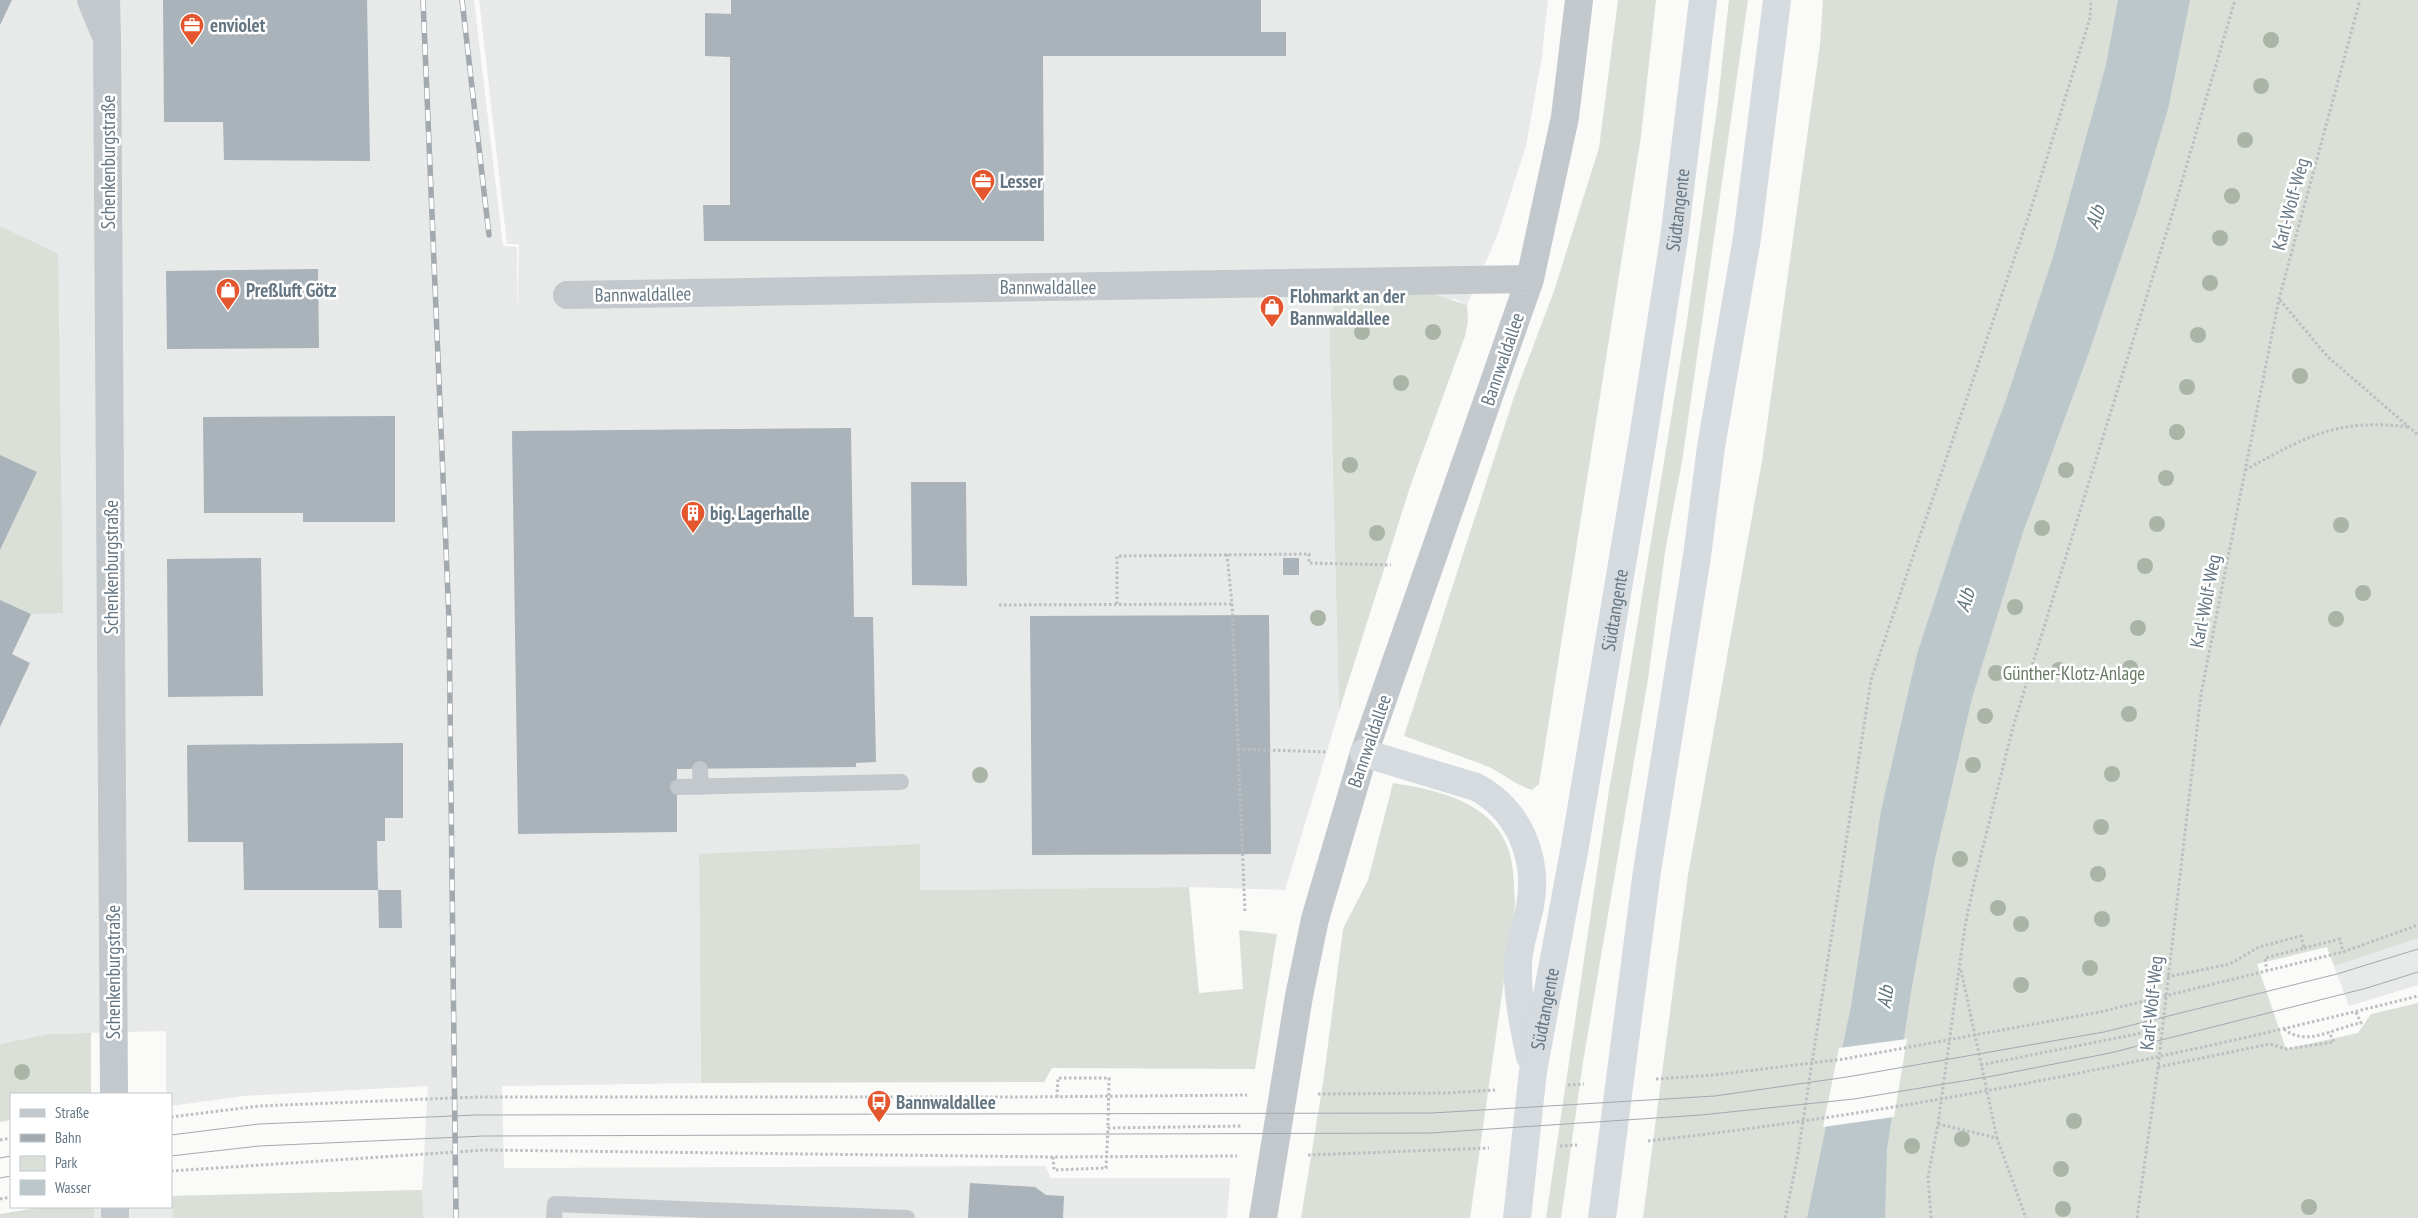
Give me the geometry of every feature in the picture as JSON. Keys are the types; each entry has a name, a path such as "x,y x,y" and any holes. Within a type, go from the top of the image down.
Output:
{"highway":[{"name":"Südtangente","path":"1517,1218 1533,1071 1575,846 1674,239 1703,0"},
{"path":"1602,1218 1647,871 1697,556 1711,447 1747,238 1777,0"},
{"path":"1364,753 1476,786 1491,795 1503,806 1521,832 1527,848 1532,883 1518,965 1523,1022 1533,1071"}],"street":[{"name":"Schenkenburgstraße","path":"91,0 107,39"},
{"name":"Schenkenburgstraße","path":"106,0 114,1093"},
{"name":"Bannwaldallee","path":"1264,1218 1298,996 1315,919 1364,753 1530,279 1565,117 1579,0"},
{"name":"Bannwaldallee","path":"567,295 1530,279"}],"lane":[{"path":"700,769 701,787"},
{"path":"678,787 901,782"},
{"path":"554,1218 555,1204 907,1218"}],"path":[{"path":"1785,1218 1797,1160 1871,680 2030,212 2090,18 2091,0"},
{"path":"1931,1218 1928,1176 1938,1124 1974,882 2014,728 2175,205 2235,0"},
{"name":"Karl-Wolf-Weg","path":"2138,1218 2158,1067 2201,694 2279,299 2360,0"},
{"path":"2279,299 2327,356 2418,435"},
{"path":"2245,471 2303,439 2345,426 2380,424 2410,428"},
{"path":"1227,554 1232,604 1245,912"},
{"path":"1117,604 1117,556 1309,554 1309,563 1429,567"},
{"path":"999,605 1232,604"},
{"path":"1238,749 1364,753"},
{"path":"2256,975 2343,952 2418,925"},
{"path":"2167,977 2230,964 2259,947 2295,937 2301,936 2304,948"},
{"path":"2267,972 2265,958 2340,939 2343,952"},
{"path":"1960,968 1998,1138 2026,1218"},
{"path":"2268,1032 2418,996"},
{"path":"2283,1028 2292,1035 2304,1038 2361,1023 2356,1012"},
{"path":"1981,1064 2162,1029"},
{"path":"2158,1067 2270,1044 2287,1049 2334,1042 2329,1032"},
{"path":"1053,1157 1054,1170 1106,1168 1110,1078 1058,1078 1057,1097"},
{"path":"172,1117 259,1106 477,1097 1024,1097"},
{"path":"1938,1124 1998,1138"},
{"path":"1108,1128 1277,1125"},
{"path":"172,1171 485,1150 1021,1156"}],"shaded area":[{"path":"0,0 474,0 503,246 517,247 517,314 519,244 507,244 479,0 1548,0 1542,56 1526,146 1497,236 1467,305 1455,299 1351,294 1329,316 1339,711 1285,890 1189,887 920,890 920,844 699,855 701,1083 502,1086 504,1168 1045,1166 1051,1178 1230,1178 1227,1218 94,1218 94,1208 172,1208 172,1196 422,1190 428,1086 244,1096 172,1106 172,1093 166,1093 166,1031 48,1034 0,1044"},
{"path":"2418,934 2418,985 2349,1006 2334,966"}],"green space":[{"path":"1618,0 1656,0 1641,136 1539,784 1532,790 1519,785 1484,765 1404,736 1514,397 1554,291 1599,148"},
{"path":"1729,0 1748,0 1682,462 1665,552 1648,679 1583,1062 1561,1218 1546,1218 1609,790 1687,321 1717,109"},
{"name":"Günther-Klotz-Anlage","path":"1823,0 2418,0 2418,938 2334,966 2327,947 2257,964 2286,1049 2358,1033 2371,1014 2418,1003 2418,1218 1643,1218 1688,875 1762,461 1820,44"},
{"path":"0,226 58,254 63,613 31,614 0,600 0,550 37,472 0,455"},
{"path":"1351,294 1433,294 1467,305 1468,321 1465,336 1411,484 1339,711 1329,316 1337,302"},
{"path":"1393,783 1447,795 1479,811 1492,822 1503,837 1510,854 1514,878 1515,903 1470,1218 1301,1218 1323,1083 1343,929 1368,880"},
{"path":"920,844 920,890 1189,887 1199,993 1243,989 1239,930 1277,934 1255,1069 1052,1068 1044,1082 701,1083 699,854"},
{"path":"91,1033 91,1093 10,1093 10,1120 0,1122 0,1044 48,1034"},
{"path":"422,1190 423,1218 173,1218 172,1196"},
{"path":"36,1208 94,1208 94,1218 0,1218 0,1214"}],"water":[{"name":"Alb","path":"2118,0 2190,0 2168,109 2138,208 2089,352 2022,535 1972,698 1935,859 1911,992 1887,1149 1885,1218 1807,1218 1851,1006 1881,811 1917,654 1961,520 2006,400 2053,257 2106,65"}],"pier":[{"path":"1907,1039 1894,1117 1823,1127 1839,1048"}],"building":[{"path":"0,0 12,0 0,25"},
{"path":"163,0 367,0 370,161 224,160 223,122 164,122"},
{"path":"731,0 1261,0 1261,32 1286,32 1286,56 1043,56 1044,241 704,241 703,205 730,205 730,57 705,56 705,13 731,14"},
{"path":"318,269 319,348 167,349 166,271"},
{"path":"395,416 395,522 303,522 303,513 204,513 203,417"},
{"name":"big. Lagerhalle","path":"851,428 854,617 873,617 876,762 856,763 856,767 677,769 677,832 518,834 512,431"},
{"path":"0,455 37,472 0,550"},
{"path":"911,482 966,482 967,586 912,585"},
{"path":"261,558 263,696 168,697 167,559"},
{"path":"1283,558 1299,558 1299,575 1283,575"},
{"path":"0,600 31,614 12,654 30,663 0,727"},
{"path":"1269,615 1271,854 1032,855 1030,616"},
{"path":"403,743 403,818 385,818 385,841 377,841 378,890 244,890 243,842 188,842 187,745"},
{"path":"378,890 401,890 402,928 379,928"},
{"path":"970,1183 1035,1187 1046,1195 1064,1196 1063,1218 968,1218"}],"tram line":[{"path":"172,1135 259,1124 477,1115 1432,1113 1715,1096 1847,1077 2104,1032 2337,974 2418,949"},
{"path":"172,1156 259,1146 484,1136 1430,1133 1701,1115 1854,1099 1993,1076 2110,1053 2367,988 2418,972"},
{"path":"0,1158 10,1156"},
{"path":"0,1178 10,1176"}],"railway":[{"path":"423,0 449,620 456,1218"},
{"path":"462,0 489,235"}],"place":[{"name":"enviolet","path":"192,46"},
{"name":"Lesser","path":"983,202"},
{"name":"Preßluft Götz","path":"228,311"},
{"name":"Flohmarkt an der Bannwaldallee","path":"1272,328"},
{"name":"big. Lagerhalle","path":"693,534"},
{"name":"Bannwaldallee","path":"879,1123"}]}
